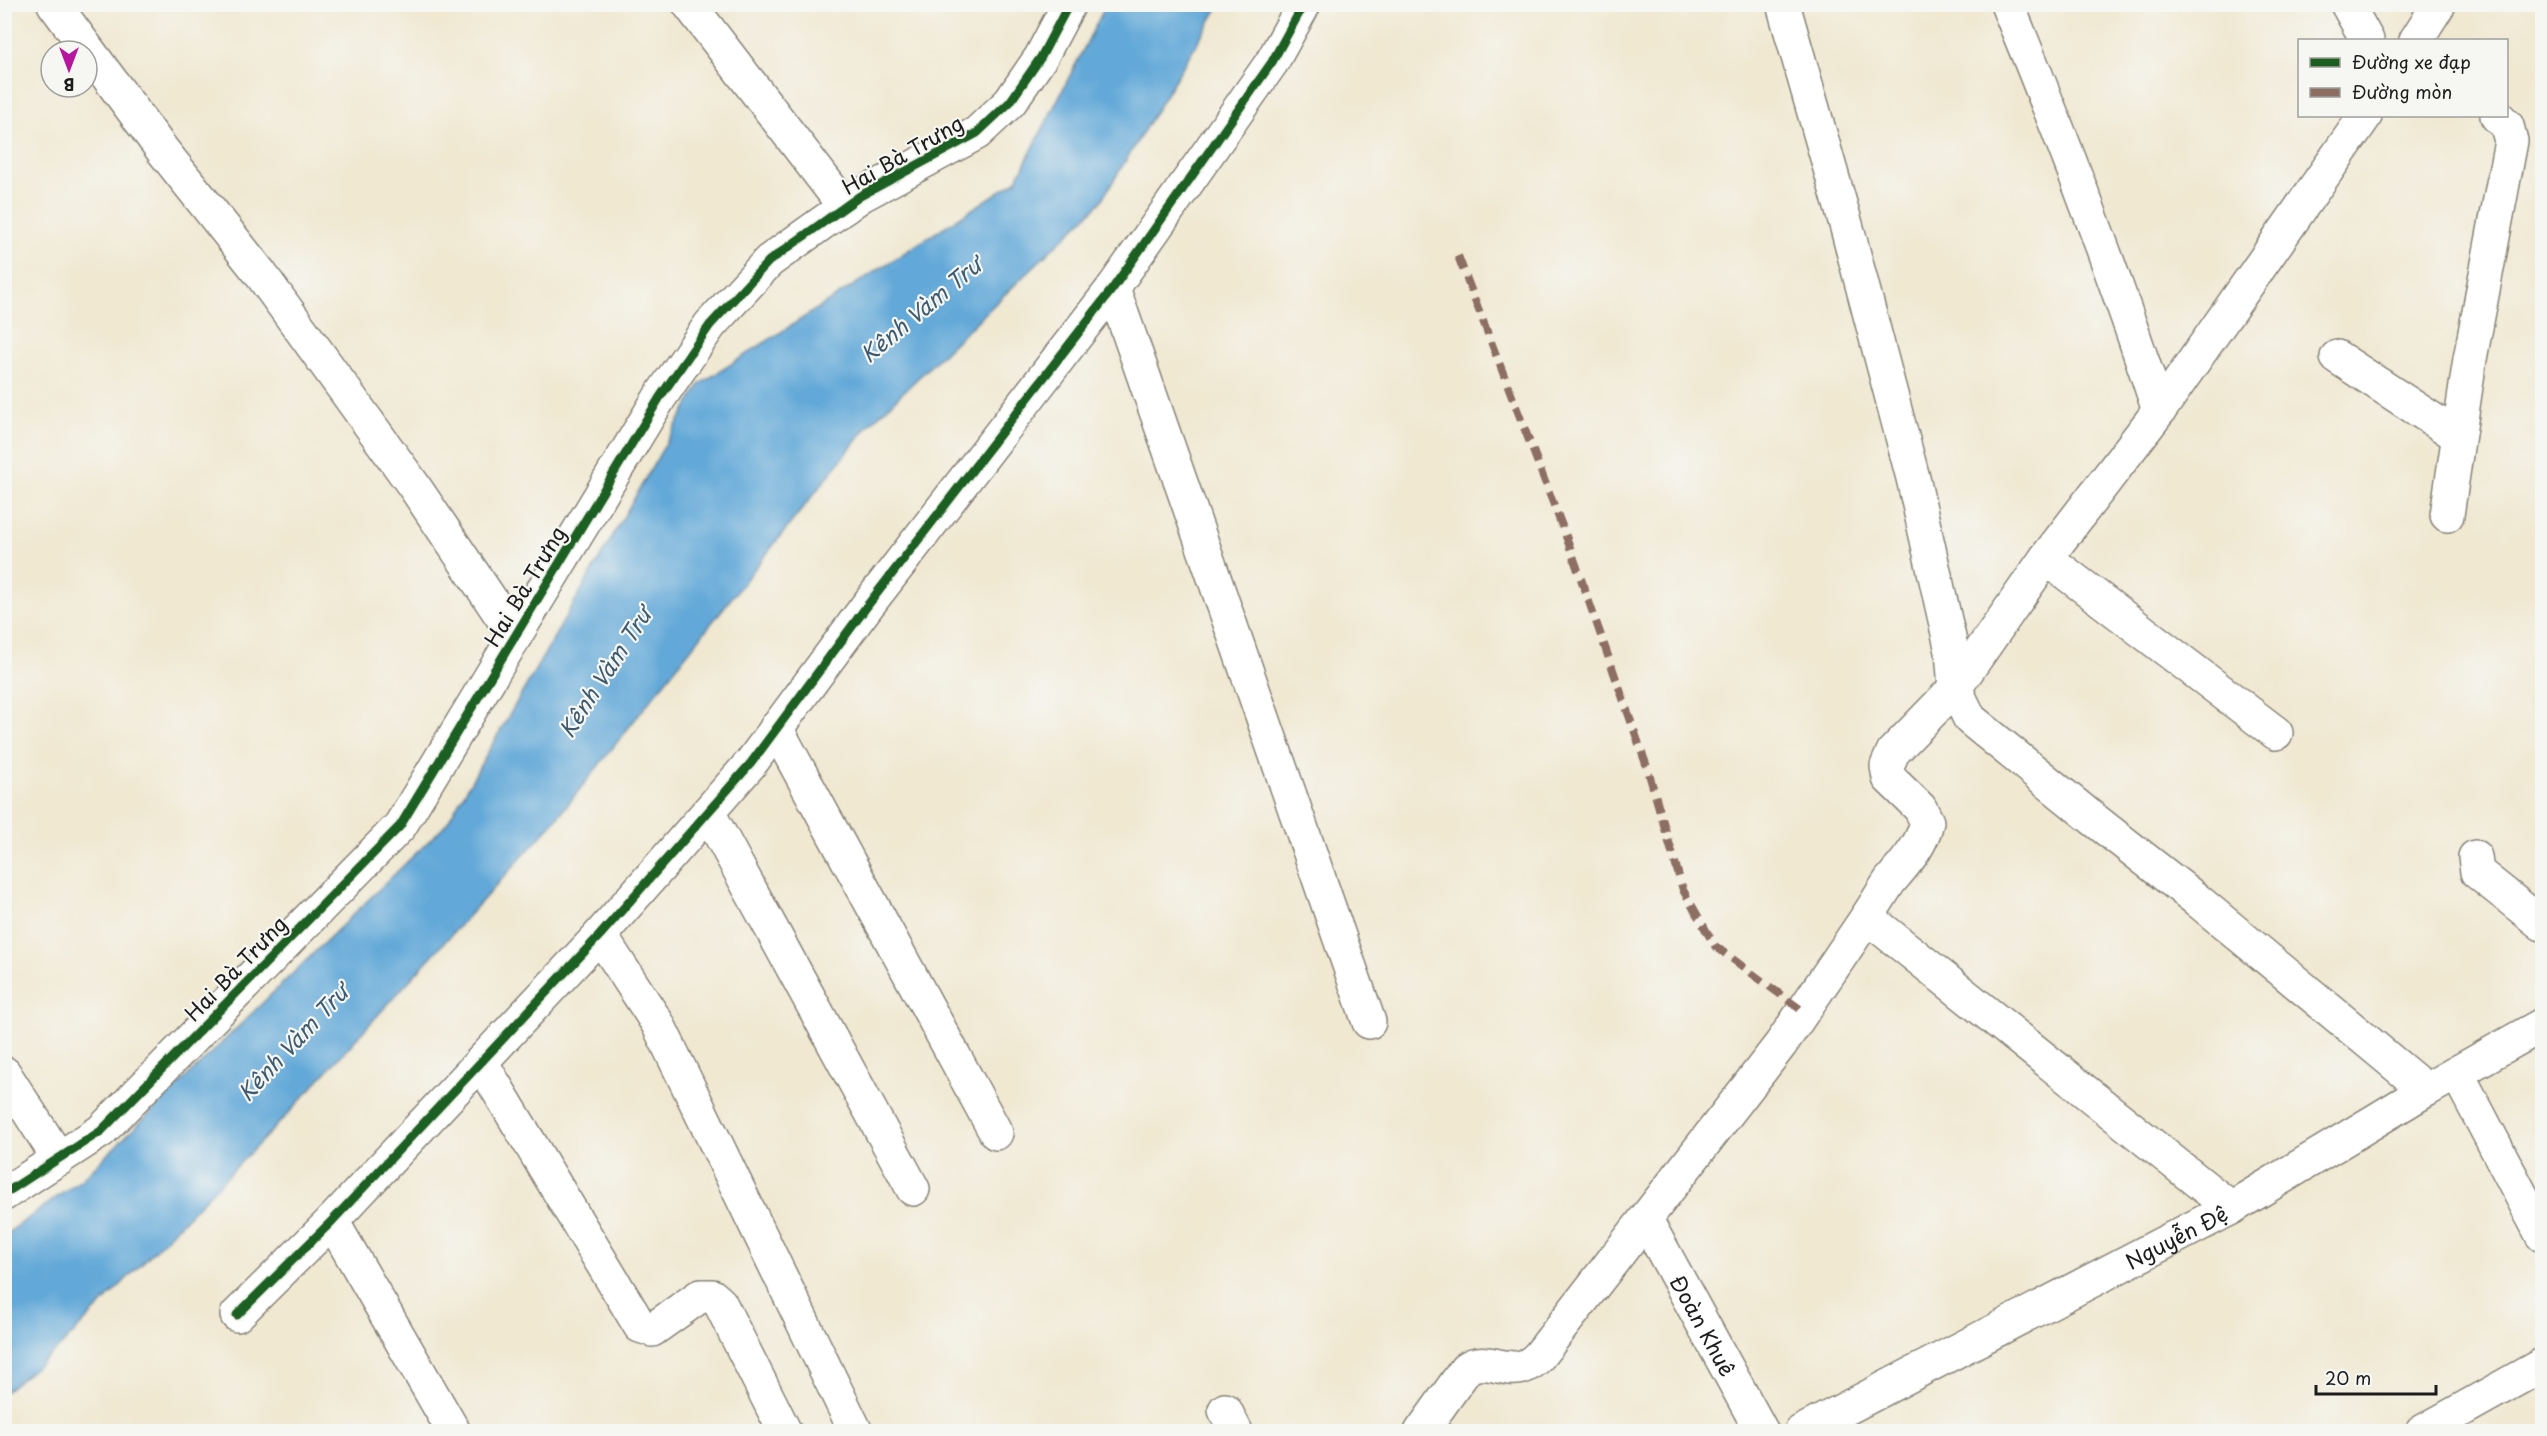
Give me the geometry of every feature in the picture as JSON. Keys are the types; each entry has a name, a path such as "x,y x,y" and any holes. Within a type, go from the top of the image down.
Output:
{"street":[{"path":"54,4 163,151 260,273 414,486 515,636"},
{"path":"689,4 844,207"},
{"name":"Hai Bà Trưng","path":"4,1194 101,1131 400,826 660,397 710,325 769,261 844,207 860,196 977,133 1010,102 1041,57 1069,4"},
{"path":"237,1315 332,1221 482,1062 600,935 751,763 867,606 1113,288 1272,62 1304,4"},
{"path":"1783,4 1847,228 1913,478 1952,651 1955,688 1970,719 2197,900 2426,1090"},
{"path":"2007,4 2050,107 2120,292 2159,411"},
{"path":"2347,4 2366,39"},
{"path":"2417,39 2439,4"},
{"path":"1421,1431 1466,1369 1473,1364 1479,1362 1510,1369 1526,1366 1539,1356 1787,1036 1885,889 1915,852 1924,836 1927,822 1920,808 1889,778 1888,760 1893,752 1955,688 2046,558 2159,411 2365,117"},
{"path":"2447,515 2469,359 2511,141 2507,126 2498,117"},
{"path":"1113,288 1368,1022"},
{"path":"2337,357 2458,436"},
{"path":"2046,558 2276,733"},
{"path":"776,728 996,1132"},
{"path":"708,812 913,1189"},
{"path":"2475,857 2477,872 2542,924"},
{"path":"1867,917 2231,1208"},
{"path":"600,935 658,1024 856,1431"},
{"name":"Nguyễn Đệ","path":"1801,1431 2231,1208 2426,1090 2542,1024"},
{"path":"482,1062 640,1326 651,1330 700,1296 712,1296 720,1304 784,1431"},
{"path":"4,1073 59,1159"},
{"path":"2457,1073 2542,1235"},
{"name":"Đoàn Khuê","path":"1646,1220 1762,1431"},
{"path":"332,1221 454,1431"},
{"path":"2422,1431 2542,1365"}],"water":[{"name":"Kênh Vàm Trư","path":"1106,5 1220,5 1100,203 868,426 553,823 286,1116 61,1346 5,1392 5,1235 82,1179 447,823 700,384 1016,181"}],"marked path":[{"path":"1458,256 1567,539 1647,767 1683,890 1715,946 1804,1012"}],"cycle path":[{"path":"4,1194 101,1131 400,826 660,397 710,325 769,261 860,196 977,133 1010,102 1041,57 1069,4"},
{"path":"237,1315 332,1221 600,935 751,763 867,606 1113,288 1272,62 1304,4"}]}
